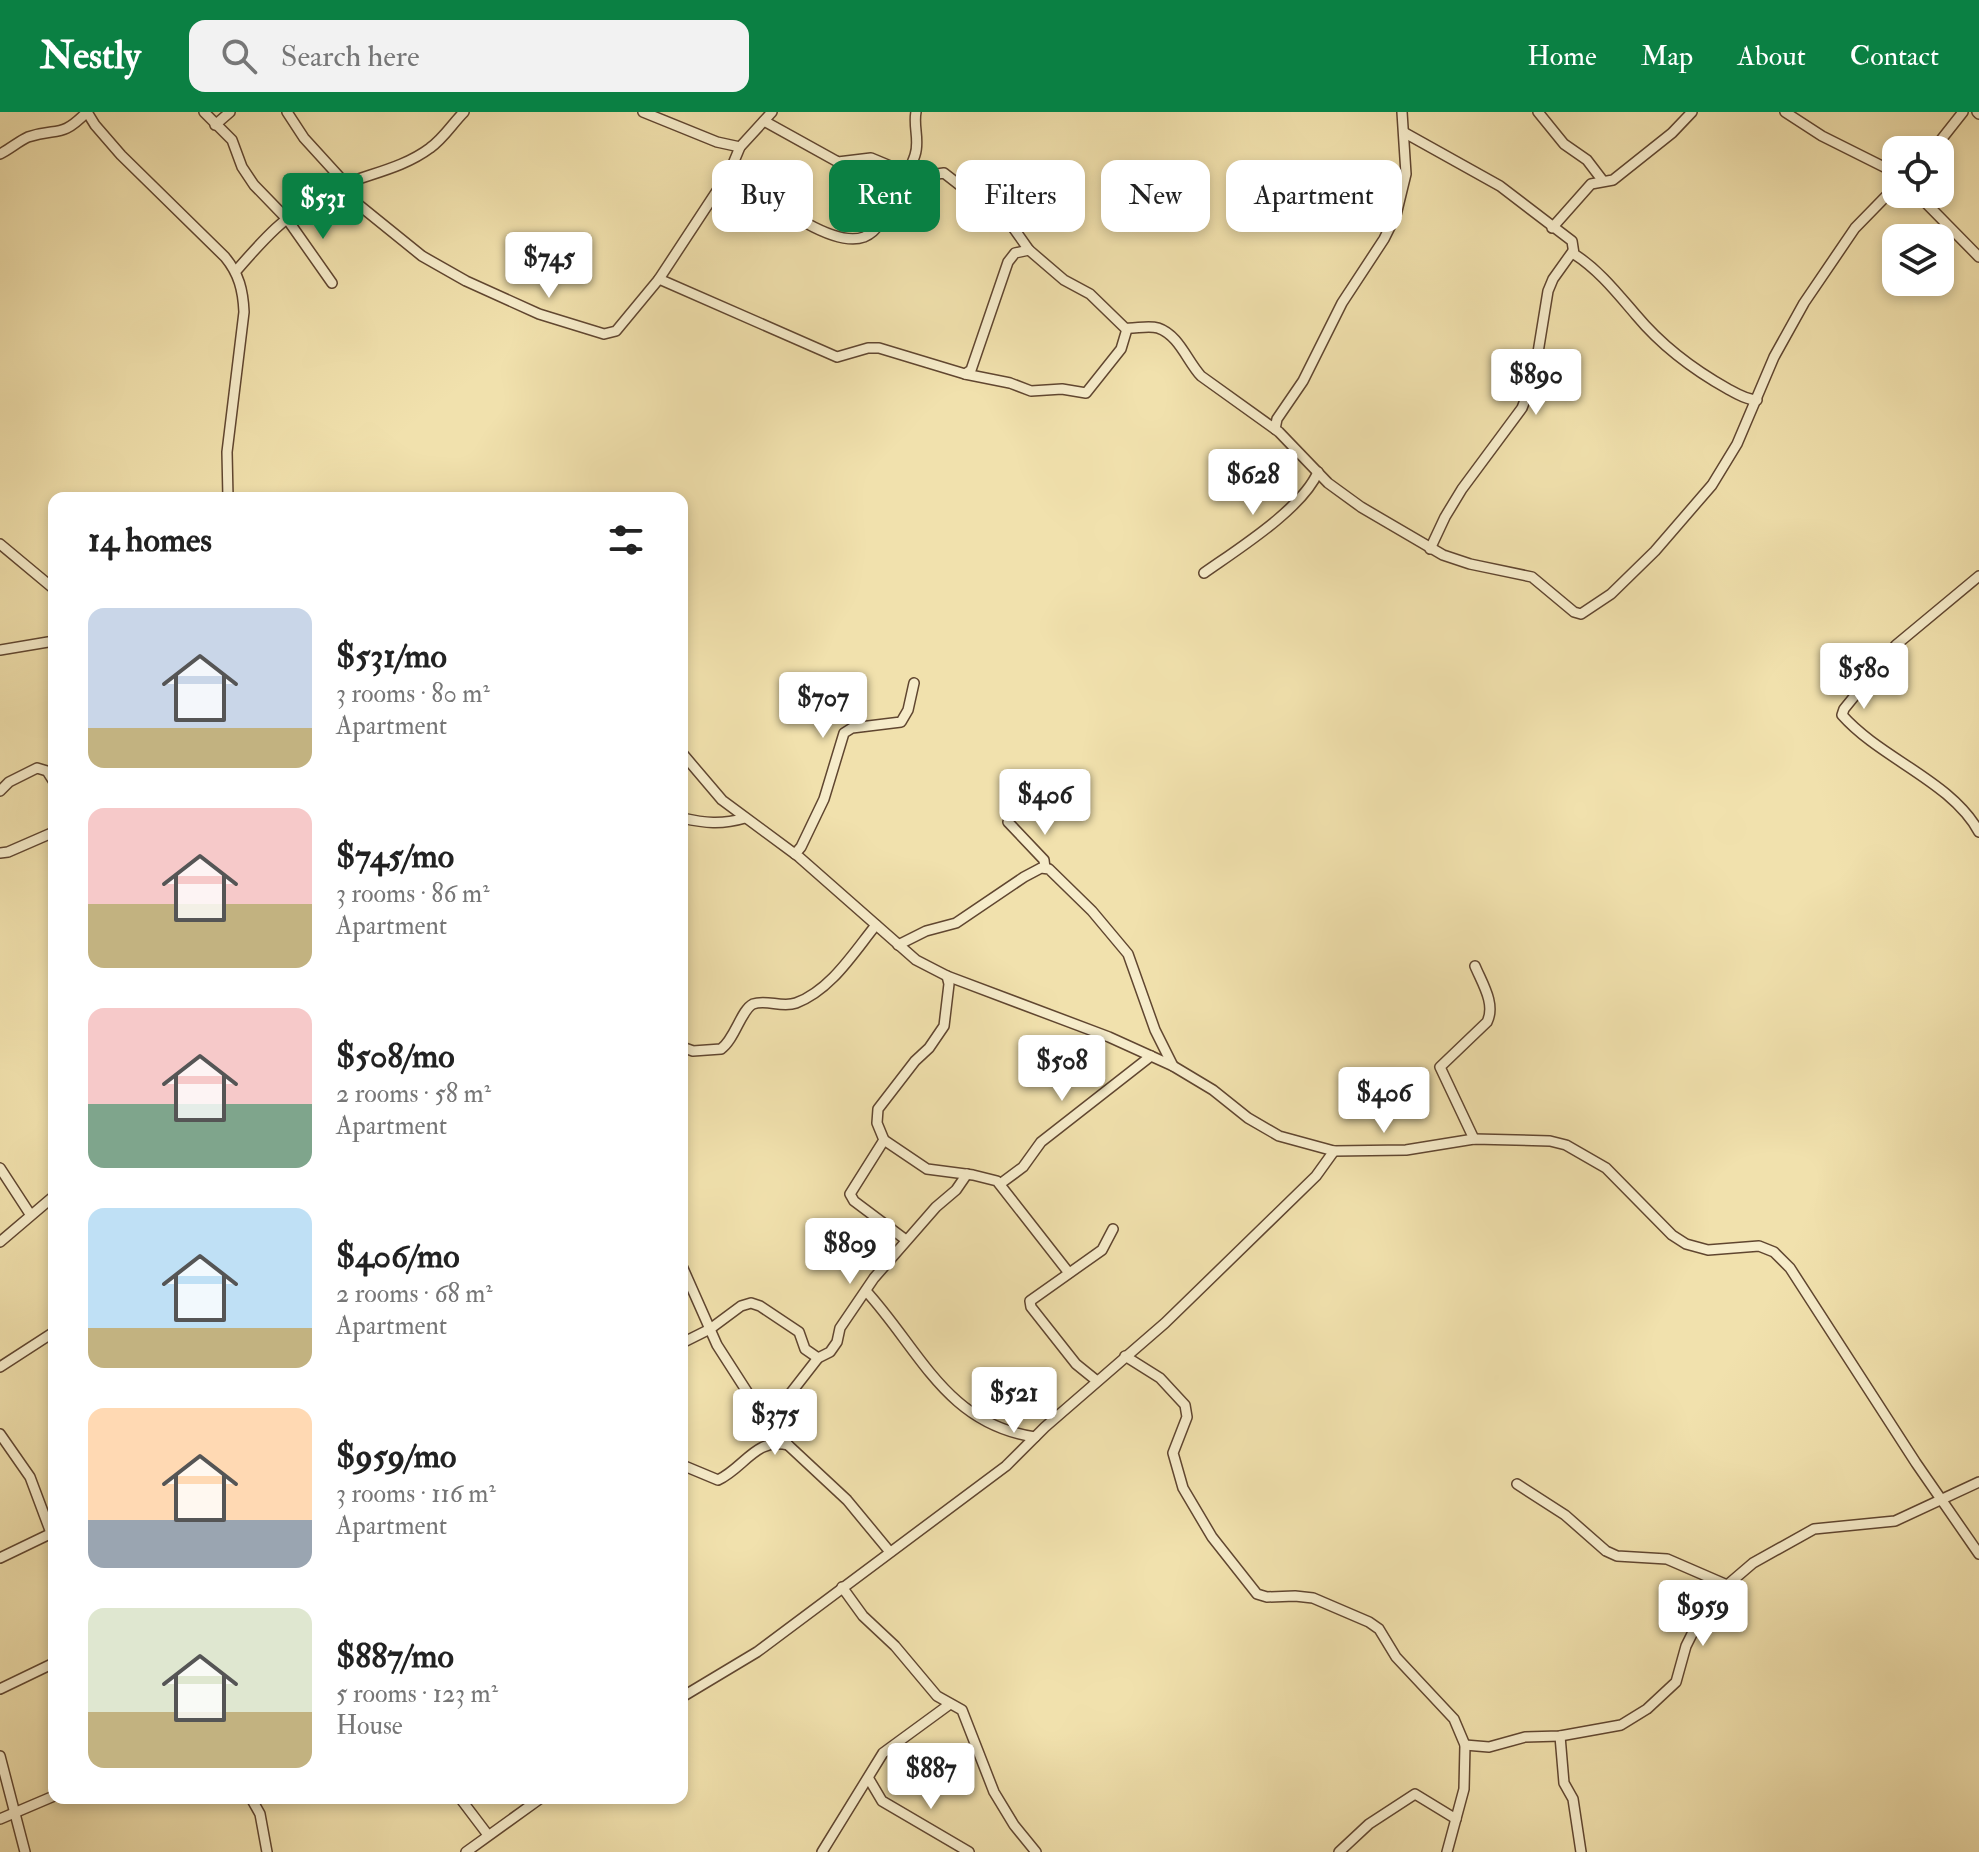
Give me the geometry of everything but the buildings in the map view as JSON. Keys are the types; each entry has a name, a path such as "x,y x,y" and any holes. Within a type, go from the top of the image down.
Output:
{"street":[{"path":"0,154 25,138 64,131 87,112 121,155 236,271 243,293 244,312 227,452 226,492"},
{"path":"204,112 232,140 242,167 254,185 287,219 332,283"},
{"path":"215,125 230,112"},
{"path":"287,112 304,138 345,183 354,201 439,268 539,314 598,334 616,331 659,279 712,198"},
{"path":"236,271 261,242 320,195 421,154 442,137 464,112"},
{"path":"643,112 717,142 740,147"},
{"path":"735,160 740,147 772,112"},
{"path":"912,160 917,149 916,112"},
{"path":"1275,429 1277,419 1303,381 1342,303 1391,226 1406,174 1402,112"},
{"path":"1538,112 1564,144 1587,160 1603,181"},
{"path":"1552,228 1591,184 1613,180 1645,156 1692,112"},
{"path":"1785,112 1822,136 1882,166"},
{"path":"1944,136 1963,112"},
{"path":"764,121 834,160"},
{"path":"1405,133 1500,186 1573,242 1573,251 1548,291 1534,377 1522,408 1462,489 1430,549"},
{"path":"854,160 876,160"},
{"path":"940,172 951,176 1012,226 1029,250 1064,280 1090,294 1127,329 1156,328 1164,332 1188,354 1201,376 1275,429 1328,483 1361,507 1430,549 1470,564 1532,577 1574,612 1581,614 1619,586 1688,515 1722,470 1757,400 1774,357 1804,303 1855,228 1882,200"},
{"path":"1931,208 1979,257"},
{"path":"813,226 829,235 853,239 870,232"},
{"path":"965,374 971,370 1008,262 1015,253 1029,250"},
{"path":"1573,251 1602,276 1637,317 1676,355 1727,388 1757,400"},
{"path":"659,279 837,357 879,348 1031,391 1062,389 1086,393 1121,349 1127,329"},
{"path":"1204,573 1253,540 1308,490 1318,472"},
{"path":"0,544 48,584"},
{"path":"1979,576 1896,645 1842,715 1897,761 1954,800 1969,814 1979,832"},
{"path":"0,650 48,642"},
{"path":"795,854 824,799 844,733 852,728 901,722 912,700 914,683"},
{"path":"688,760 715,793 795,854 916,960 947,976 1109,1037 1173,1066 1268,1130 1334,1151 1406,1150 1474,1139 1532,1140 1566,1145 1606,1168 1672,1235 1686,1244 1708,1250 1751,1245 1774,1252 1790,1268 1979,1554"},
{"path":"0,791 9,782 37,768 48,773"},
{"path":"688,819 707,824 745,818"},
{"path":"1008,822 1044,860 1045,868 1073,890 1128,954 1155,1030 1173,1066"},
{"path":"0,853 48,835"},
{"path":"898,945 926,931 956,923 1024,877 1045,868"},
{"path":"688,1048 710,1052 721,1049 732,1038 750,1006 756,1003 794,1004 815,993 827,984 876,925"},
{"path":"1474,1139 1440,1067 1487,1022 1491,1014 1475,966"},
{"path":"947,976 949,984 944,1026 878,1109 877,1123 884,1140 927,1169 988,1178 1000,1184 1069,1273"},
{"path":"1000,1184 1023,1167 1037,1145 1151,1056"},
{"path":"884,1140 850,1196 906,1240"},
{"path":"688,1693 757,1652 1006,1466 1165,1323 1316,1176 1334,1151"},
{"path":"0,1168 30,1214"},
{"path":"769,1421 818,1358 830,1352 837,1342 840,1328 906,1240 956,1190 967,1174"},
{"path":"0,1242 48,1200"},
{"path":"1097,1381 1076,1364 1030,1301 1102,1250 1113,1229"},
{"path":"688,1280 728,1365 769,1421 788,1445 847,1500 890,1552"},
{"path":"866,1291 928,1370 968,1412 1014,1434 1035,1437"},
{"path":"688,1340 710,1329 741,1306 751,1303 799,1332 805,1349 818,1358"},
{"path":"0,1367 48,1336"},
{"path":"1125,1356 1160,1378 1185,1405 1187,1417 1173,1453 1183,1488 1212,1537 1257,1594 1313,1598 1369,1622 1379,1629 1396,1657 1454,1719 1465,1745 1464,1789 1447,1852"},
{"path":"0,1434 30,1477 48,1523"},
{"path":"688,1468 718,1480 763,1446 775,1442 788,1445"},
{"path":"1465,1745 1489,1747 1525,1737 1560,1736 1621,1725 1647,1709 1671,1688 1678,1678 1686,1646 1705,1608 1727,1585 1772,1551 1814,1529 1895,1521 1979,1482"},
{"path":"1517,1484 1565,1515 1606,1551 1617,1556 1667,1559 1727,1585"},
{"path":"0,1558 48,1535"},
{"path":"842,1587 863,1616 895,1646 937,1696 965,1715 994,1792 1014,1825 1036,1852"},
{"path":"0,1689 48,1666"},
{"path":"822,1852 887,1749 950,1704"},
{"path":"1560,1736 1564,1783 1573,1799 1581,1852"},
{"path":"0,1756 25,1852"},
{"path":"869,1779 882,1801 969,1852"},
{"path":"1339,1852 1369,1824 1415,1794 1456,1819"},
{"path":"0,1819 48,1798"},
{"path":"254,1804 260,1814 267,1852"},
{"path":"465,1804 488,1835"},
{"path":"469,1851 532,1804"}]}
